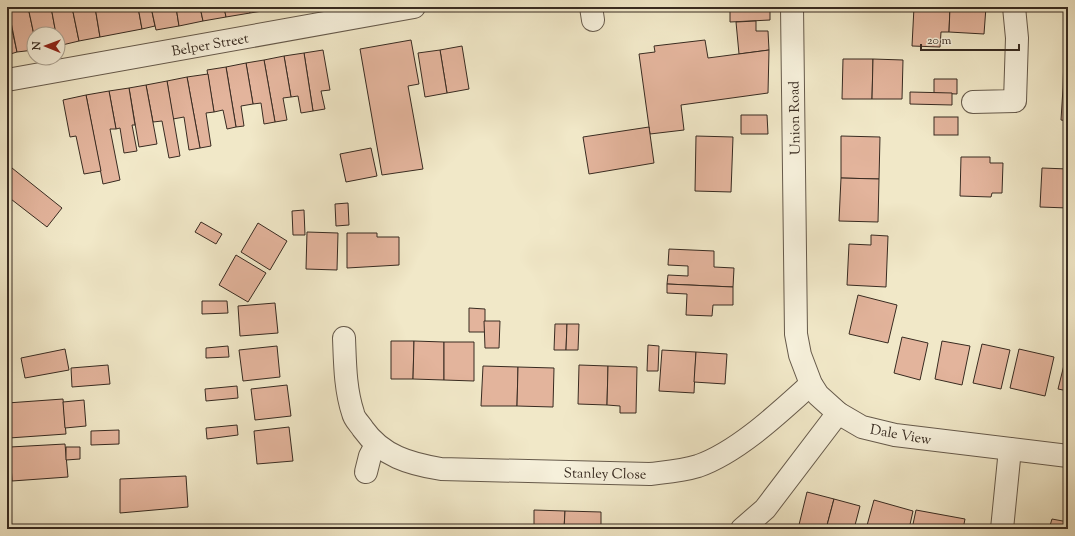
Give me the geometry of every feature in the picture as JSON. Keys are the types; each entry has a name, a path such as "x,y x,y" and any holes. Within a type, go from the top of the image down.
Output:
{"street":[{"name":"Belper Street","path":"7,80 414,7"},
{"name":"Union Road","path":"792,7 795,229"},
{"path":"973,102 1016,101 1017,38 1014,7"},
{"name":"Dale View","path":"795,229 796,334 800,355 811,384 818,394 838,413 862,427 895,435 1068,456"},
{"name":"Stanley Close","path":"344,338 346,379 353,415 376,445 398,459 442,469 650,474 677,472 699,466 729,451 781,411 811,384"},
{"path":"742,529 766,509 838,413"},
{"path":"366,472 370,456 376,445"},
{"path":"1002,529 1010,449"}],"building":[{"path":"7,7 17,52 7,55"},
{"path":"8,7 28,7 32,26 26,26 26,51 17,52"},
{"path":"28,7 51,7 55,26 32,26"},
{"path":"51,7 72,7 79,41 66,44 66,26 55,26"},
{"path":"72,7 95,7 100,37 79,41"},
{"path":"95,7 138,7 142,29 100,37"},
{"path":"138,7 151,7 155,26 142,29"},
{"path":"151,7 176,7 179,26 156,30"},
{"path":"176,7 200,7 203,21 179,26"},
{"path":"200,7 224,7 226,17 203,21"},
{"path":"224,7 249,7 250,13 226,17"},
{"path":"249,7 267,7 268,10 250,13"},
{"path":"730,7 770,7 770,20 730,22"},
{"path":"914,7 950,7 949,32 941,32 940,47 912,46"},
{"path":"950,7 986,7 984,34 949,32"},
{"path":"756,21 756,31 768,31 769,50 739,54 736,22"},
{"path":"411,40 419,84 408,86 423,169 382,175 360,49"},
{"path":"705,40 708,58 769,50 768,93 681,105 684,130 650,134 639,54 655,52 654,46"},
{"path":"462,46 469,89 447,93 440,50"},
{"path":"323,50 330,90 321,91 325,109 313,111 304,53"},
{"path":"440,50 447,93 425,97 418,53"},
{"path":"304,53 313,111 301,113 298,96 291,97 284,56"},
{"path":"1064,55 1068,55 1068,88 1063,88"},
{"path":"284,56 291,97 283,98 287,120 275,122 264,60"},
{"path":"843,59 873,59 872,99 842,99"},
{"path":"873,59 903,60 902,99 872,99"},
{"path":"264,60 275,122 264,124 261,103 253,104 246,63"},
{"path":"246,63 253,104 241,106 244,126 236,127 226,67"},
{"path":"226,67 236,127 227,129 223,110 214,112 207,70"},
{"path":"208,74 214,112 206,113 211,146 200,148 187,77"},
{"path":"187,77 200,148 189,150 184,117 173,119 167,81"},
{"path":"934,79 957,79 957,94 934,93"},
{"path":"167,81 180,156 169,158 162,121 153,122 146,85"},
{"path":"146,85 157,144 139,147 129,88"},
{"path":"129,88 135,125 132,125 137,151 124,153 120,128 116,129 109,91"},
{"path":"1063,88 1068,88 1068,121 1061,120"},
{"path":"109,91 116,129 110,129 120,180 103,184 86,95"},
{"path":"910,92 952,93 952,105 910,104"},
{"path":"86,95 101,171 84,174 76,136 70,137 63,100"},
{"path":"741,115 767,115 768,134 741,134"},
{"path":"934,117 958,117 958,135 934,135"},
{"path":"649,127 654,163 589,174 583,137"},
{"path":"696,136 733,137 731,192 695,191"},
{"path":"841,136 880,137 879,179 841,178"},
{"path":"371,148 377,176 346,182 340,154"},
{"path":"961,157 990,157 990,163 1003,163 1002,193 992,193 991,197 960,196"},
{"path":"7,164 62,208 47,227 7,196"},
{"path":"1042,168 1068,169 1068,208 1040,207"},
{"path":"841,178 879,179 878,222 839,221"},
{"path":"348,203 349,225 336,226 335,204"},
{"path":"304,210 305,235 293,235 292,211"},
{"path":"201,222 222,234 216,244 195,232"},
{"path":"258,223 287,241 270,270 241,252"},
{"path":"307,232 338,233 337,270 306,269"},
{"path":"347,233 377,233 377,237 399,237 399,265 347,268"},
{"path":"871,235 888,236 886,287 847,285 849,244 871,245"},
{"path":"669,249 714,251 714,267 734,268 733,287 667,284 668,275 688,276 688,266 668,265"},
{"path":"236,255 266,273 248,302 219,285"},
{"path":"667,284 733,287 733,305 713,305 712,316 686,315 687,294 667,293"},
{"path":"858,295 897,305 888,343 849,334"},
{"path":"202,301 227,301 228,313 202,314"},
{"path":"275,303 278,333 240,336 238,306"},
{"path":"469,308 485,309 485,332 469,332"},
{"path":"484,321 500,321 499,348 485,348"},
{"path":"555,324 567,324 566,350 554,350"},
{"path":"567,324 579,324 578,350 566,350"},
{"path":"902,337 928,343 920,380 894,373"},
{"path":"391,341 414,341 413,379 391,379"},
{"path":"414,341 444,342 444,380 413,379"},
{"path":"942,341 970,346 962,385 935,379"},
{"path":"444,342 474,342 474,381 444,380"},
{"path":"982,344 1010,350 1001,389 973,383"},
{"path":"648,345 659,346 658,371 647,371"},
{"path":"228,346 229,357 206,358 206,348"},
{"path":"277,346 280,377 243,381 239,350"},
{"path":"65,349 69,370 25,378 21,358"},
{"path":"1019,349 1054,357 1045,396 1010,388"},
{"path":"662,350 696,352 694,393 659,391"},
{"path":"696,352 727,354 725,384 694,382"},
{"path":"1068,353 1068,391 1058,389"},
{"path":"108,365 110,384 72,387 71,368"},
{"path":"579,365 608,366 607,405 578,404"},
{"path":"483,366 518,367 517,406 481,406"},
{"path":"608,366 637,367 636,413 620,413 620,406 607,405"},
{"path":"518,367 554,368 553,407 517,406"},
{"path":"287,385 291,416 255,420 251,389"},
{"path":"237,386 238,398 206,401 205,389"},
{"path":"63,399 66,434 9,438 7,403"},
{"path":"84,400 86,426 65,428 63,402"},
{"path":"237,425 238,435 207,439 206,428"},
{"path":"289,427 293,461 257,464 254,431"},
{"path":"119,430 119,444 91,445 91,431"},
{"path":"65,444 68,477 12,481 10,447"},
{"path":"66,447 80,447 80,459 66,460"},
{"path":"186,476 188,507 120,513 120,479"},
{"path":"807,492 834,499 826,529 798,529"},
{"path":"834,499 860,506 854,529 826,529"},
{"path":"874,500 913,511 909,529 903,527 903,529 866,529"},
{"path":"534,510 565,511 564,529 534,529"},
{"path":"916,510 965,519 963,529 912,529"},
{"path":"565,511 601,512 601,529 564,529"},
{"path":"1052,519 1068,522 1068,529 1049,529"}]}
